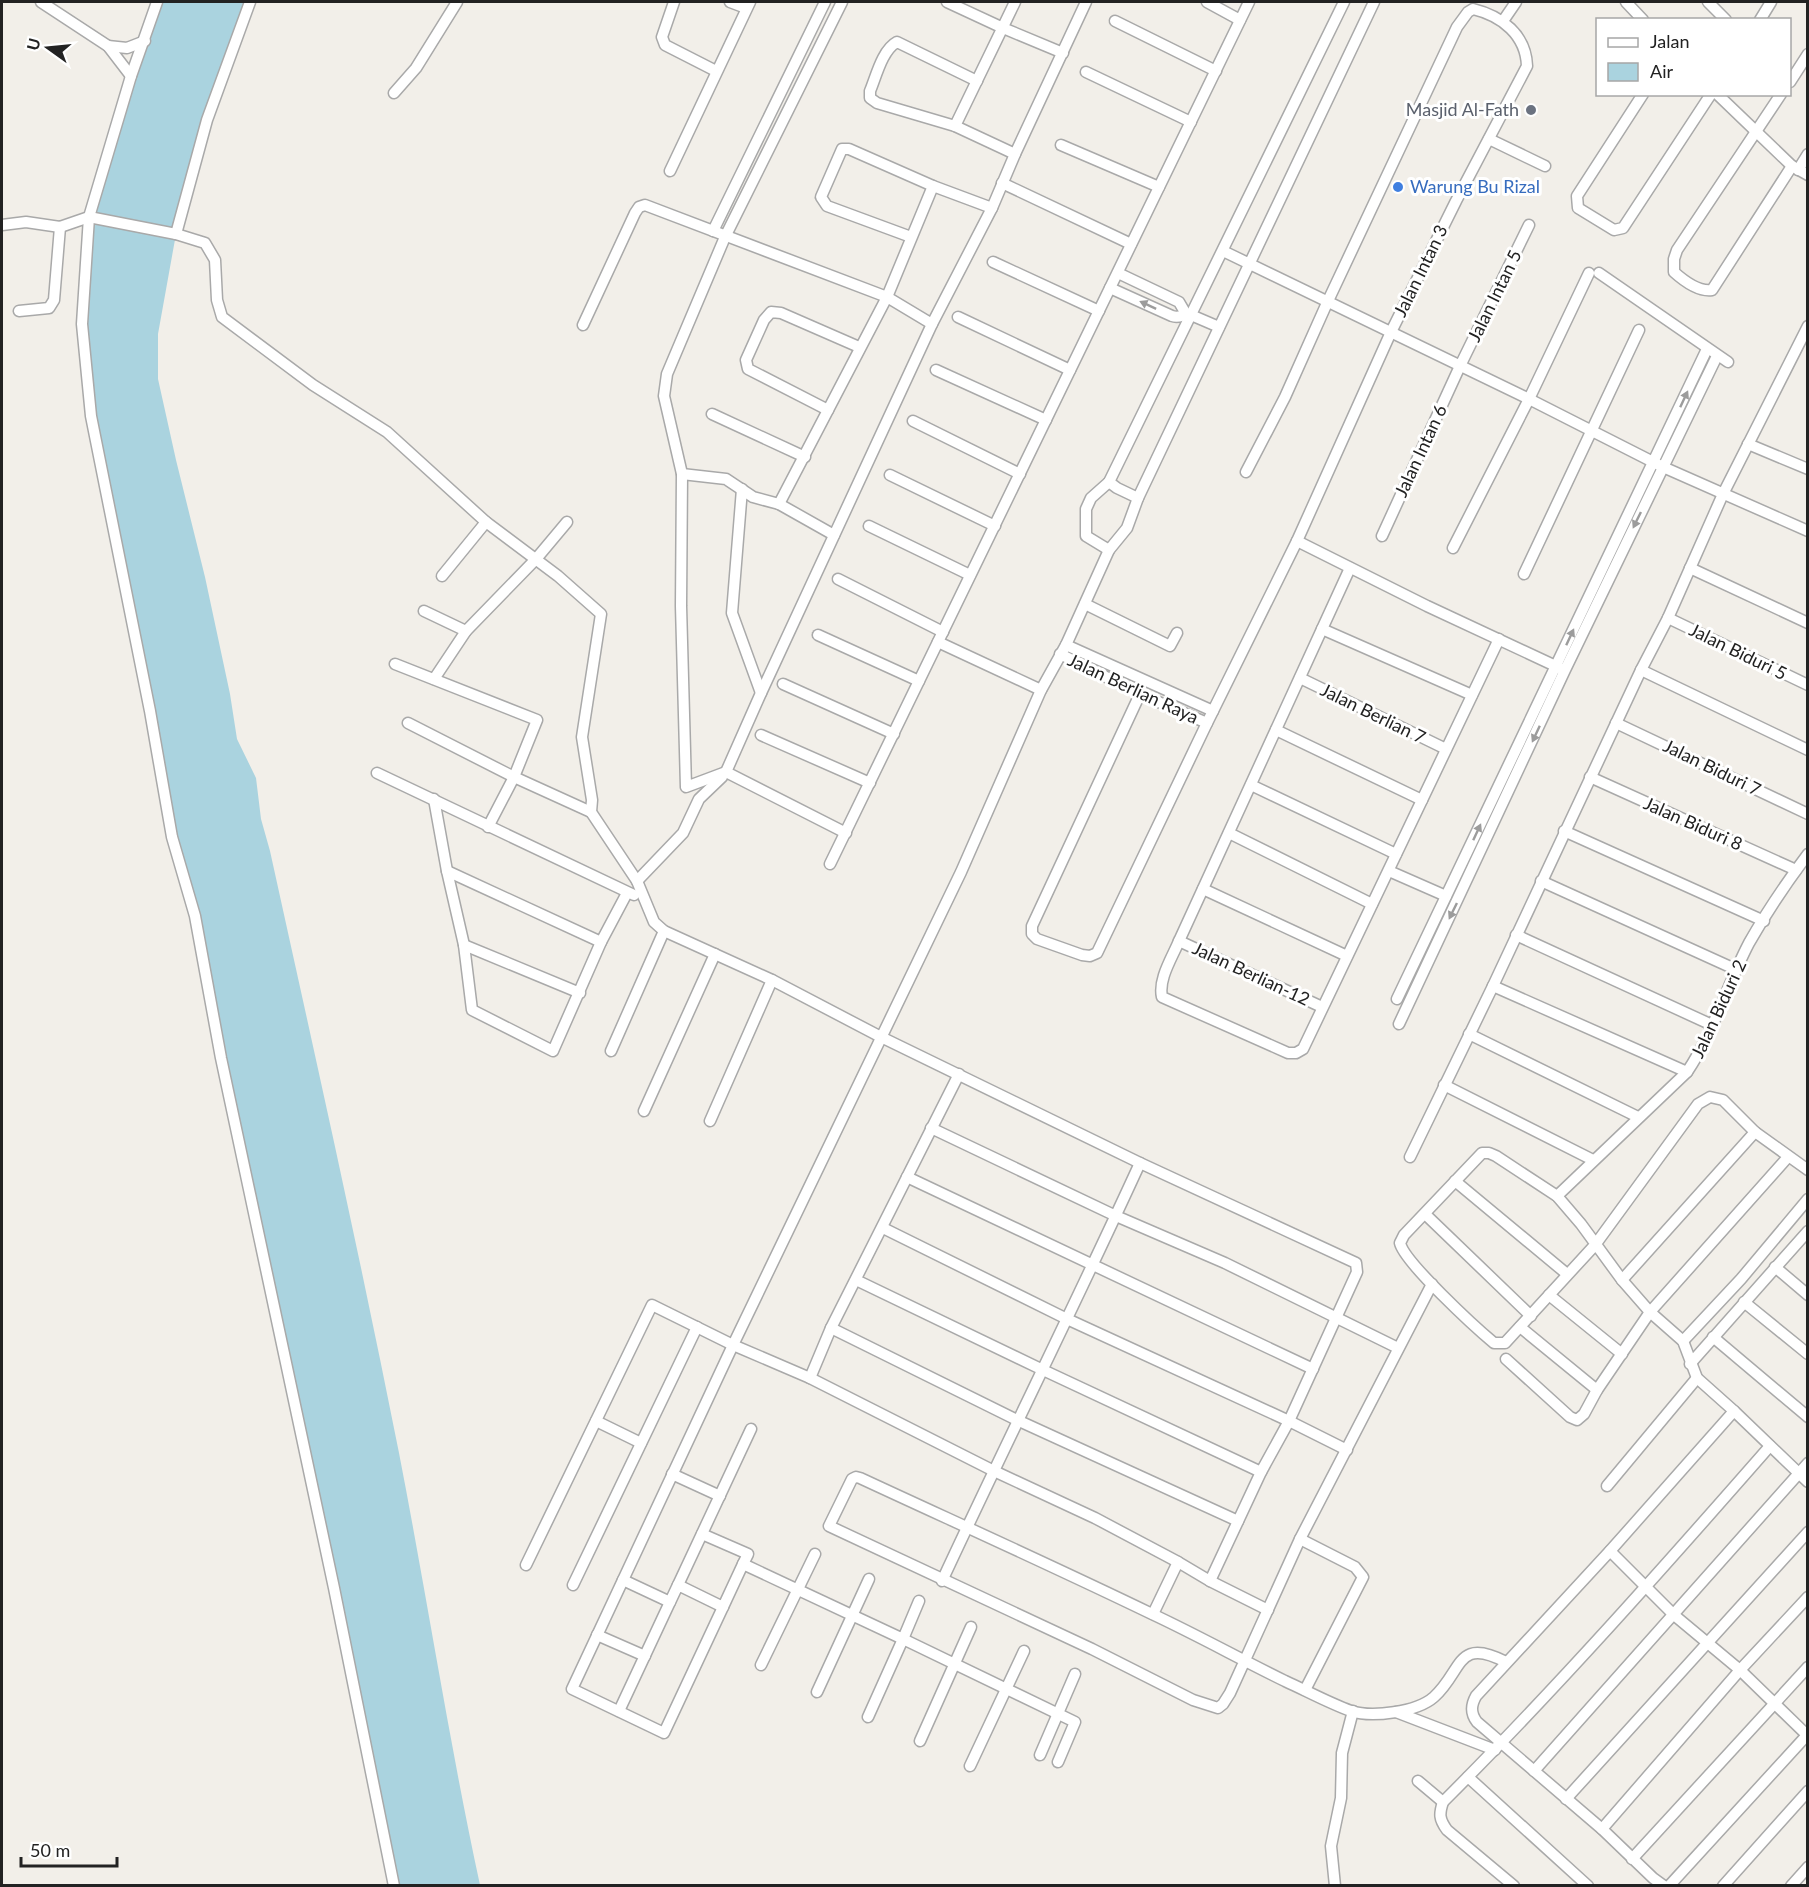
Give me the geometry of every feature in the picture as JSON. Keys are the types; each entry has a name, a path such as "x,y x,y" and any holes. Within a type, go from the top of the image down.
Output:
{"street":[{"path":"41,2 108,46 131,76"},
{"path":"157,2 131,76 92,218 82,324 91,416 150,711 172,837 195,916 221,1058 334,1588 394,1886"},
{"path":"176,234 207,120 250,2"},
{"path":"394,93 416,68 457,2"},
{"path":"674,2 663,37 665,45 716,71"},
{"path":"670,171 748,5 730,2"},
{"path":"713,231 825,2"},
{"path":"842,2 725,237 667,374 664,396 682,474 681,606 686,787 726,772 846,832"},
{"path":"947,2 1063,53"},
{"path":"955,126 1016,2"},
{"path":"637,881 683,833 699,799 726,772 932,324 992,208 1086,2"},
{"path":"1207,2 1240,20"},
{"path":"830,864 1249,2"},
{"path":"1109,550 1086,536 1086,509 1091,498 1108,482 1344,2"},
{"path":"702,1534 748,1554 664,1733 572,1689 733,1345 961,872 1041,690 1085,604 1109,550 1127,528 1138,498 1248,263 1374,2"},
{"path":"1246,472 1285,398 1327,303 1463,18 1473,9 1503,21 1516,2"},
{"path":"1626,2 1641,18"},
{"path":"1707,2 1724,18"},
{"path":"1761,18 1771,2"},
{"path":"1115,21 1216,71"},
{"name":"Jalan Intan 3","path":"1140,694 1032,926 1032,934 1037,939 1082,955 1090,956 1097,953 1297,541 1391,332 1527,66 1523,46 1515,33 1503,21"},
{"path":"108,46 127,48 144,41"},
{"path":"977,81 901,44 893,44 887,52 870,91 870,98 877,103 955,126 1015,154"},
{"path":"1791,80 1808,54"},
{"path":"1086,72 1191,122"},
{"path":"1642,96 1576,196 1578,208 1614,230 1623,228 1710,96"},
{"path":"1719,96 1799,170"},
{"path":"1780,96 1677,250 1673,265 1674,272 1682,280 1701,290 1712,290 1799,170 1808,154"},
{"path":"1489,139 1545,166"},
{"path":"1061,145 1159,187"},
{"path":"911,237 827,206 823,202 821,197 842,149 849,149 933,186 992,208"},
{"path":"1002,183 1131,244"},
{"path":"779,504 886,297 933,186"},
{"path":"583,325 639,207 645,205 886,297 932,324"},
{"path":"3,223 26,222 60,227 92,218 163,231 205,243 215,260 217,300 222,317 313,385 387,432 486,522 536,559 601,614 582,737 592,800 591,812"},
{"name":"Jalan Intan 5","path":"1460,366 1529,225"},
{"path":"19,310 50,308 54,300 60,227"},
{"path":"1223,251 1529,399 1658,465 1808,531"},
{"path":"993,262 1099,311"},
{"path":"1118,273 1179,302 1189,314 1219,327"},
{"path":"1453,548 1594,273 1728,362"},
{"path":"1110,288 1172,316 1180,317 1189,314"},
{"path":"828,410 748,369 746,360 764,320 771,312 781,313 859,347"},
{"path":"958,317 1070,370"},
{"path":"1410,1156 1493,986 1641,670 1668,618 1723,494 1808,326"},
{"path":"1524,574 1639,330"},
{"path":"1665,451 1707,349"},
{"path":"1399,1023 1436,946 1496,805 1587,612 1665,451 1717,356"},
{"name":"Jalan Intan 6","path":"1382,536 1460,366"},
{"path":"936,370 1046,420"},
{"path":"712,414 805,457"},
{"path":"913,422 1020,474"},
{"path":"1748,444 1806,465"},
{"path":"682,474 726,479 753,497 779,504 834,535"},
{"path":"890,475 995,526"},
{"path":"1108,482 1138,498"},
{"path":"742,489 732,613 761,693"},
{"path":"442,576 486,522"},
{"path":"434,679 466,631 536,559 567,522"},
{"path":"869,526 970,575"},
{"path":"1297,541 1561,668"},
{"path":"1350,568 1179,941 1163,978 1160,990 1162,997 1288,1053 1296,1053 1303,1049 1499,639"},
{"path":"1690,568 1808,623"},
{"path":"838,579 1041,690"},
{"path":"1085,604 1170,646 1177,633"},
{"path":"424,611 466,631"},
{"name":"Jalan Biduri 5","path":"1668,618 1808,685"},
{"path":"1322,629 1472,694"},
{"path":"818,635 920,681"},
{"name":"Jalan Berlian Raya","path":"1063,649 1213,711"},
{"name":"Jalan Berlian Raya","path":"1063,649 1140,694 1207,723"},
{"path":"395,664 537,720 514,777 488,827"},
{"path":"1641,670 1808,750"},
{"name":"Jalan Berlian 7","path":"1300,678 1446,749"},
{"path":"783,684 894,734"},
{"path":"408,723 514,777 591,812 637,881 654,922 664,931 772,980 1140,1163 1356,1263 1357,1272 1313,1369 1210,1581"},
{"name":"Jalan Biduri 7","path":"1616,723 1808,814"},
{"path":"1276,730 1422,800"},
{"path":"761,735 870,783"},
{"path":"377,773 627,893 643,897"},
{"name":"Jalan Biduri 8","path":"1590,777 1796,870"},
{"path":"1251,785 1396,854"},
{"path":"434,799 464,945 472,1010 553,1051 602,942 627,893"},
{"path":"1397,999 1446,896 1496,805"},
{"path":"1564,831 1764,921"},
{"path":"1229,833 1372,904"},
{"name":"Jalan Biduri 2","path":"1557,1196 1687,1072 1702,1049 1750,943 1808,854"},
{"path":"447,871 602,942"},
{"path":"1389,871 1446,896"},
{"path":"1541,881 1737,970"},
{"path":"1203,889 1347,956"},
{"path":"611,1051 664,931"},
{"path":"1516,935 1712,1025"},
{"path":"1425,940 1436,946"},
{"name":"Jalan Berlian-12","path":"1179,941 1322,1007"},
{"path":"464,945 580,993"},
{"path":"644,1111 714,954"},
{"path":"710,1121 772,980"},
{"path":"1493,986 1687,1072"},
{"path":"1469,1035 1638,1117"},
{"path":"810,1378 831,1328 959,1074"},
{"path":"1444,1085 1593,1160"},
{"path":"1808,1170 1755,1132 1722,1100 1710,1097 1698,1104 1595,1245 1504,1343 1494,1342 1432,1284 1408,1257 1400,1243 1404,1235 1482,1153 1489,1153 1557,1196 1595,1245 1622,1280 1650,1312 1683,1341 1696,1378 1808,1482"},
{"path":"931,1128 1116,1216 1225,1263 1398,1348"},
{"path":"1622,1280 1755,1132"},
{"path":"1506,1359 1570,1417 1577,1420 1584,1414 1650,1312 1788,1157"},
{"path":"942,1581 1017,1420 1094,1266 1140,1163"},
{"path":"908,1177 1313,1369"},
{"path":"1455,1181 1567,1274"},
{"path":"1683,1341 1804,1212 1808,1199"},
{"path":"1425,1214 1531,1316"},
{"path":"883,1228 1067,1319 1347,1450"},
{"path":"1690,1364 1807,1232"},
{"path":"1775,1267 1808,1295"},
{"path":"856,1280 1261,1472"},
{"path":"1432,1284 1300,1539 1246,1661 1230,1693 1218,1708 1193,1700 1092,1649 942,1581 829,1526 852,1479 856,1477 1153,1614 1246,1661 1305,1690 1353,1711 1396,1712 1419,1706 1434,1697 1459,1664 1468,1656 1480,1652 1492,1654 1506,1662"},
{"path":"1550,1295 1622,1354"},
{"path":"1744,1302 1808,1354"},
{"path":"526,1565 652,1305 733,1345 810,1378 994,1471 1095,1518 1268,1610"},
{"path":"573,1585 697,1327"},
{"path":"1520,1327 1598,1390"},
{"path":"831,1328 1017,1420 1238,1521"},
{"path":"1713,1337 1808,1417"},
{"path":"1607,1486 1696,1378"},
{"path":"1498,1747 1474,1718 1472,1703 1476,1696 1610,1551 1734,1411"},
{"path":"596,1421 641,1443"},
{"path":"619,1711 751,1430"},
{"path":"1514,1886 1447,1830 1439,1813 1443,1802 1498,1747 1646,1587 1770,1446"},
{"path":"1534,1771 1808,1462"},
{"path":"672,1474 720,1496"},
{"path":"1566,1798 1808,1532"},
{"path":"1300,1539 1355,1567 1363,1576 1305,1690"},
{"path":"1396,1712 1498,1747 1534,1771 1602,1829 1632,1859 1649,1882 1666,1886 1807,1735 1740,1670 1674,1615 1610,1551"},
{"path":"761,1665 815,1554"},
{"path":"1153,1614 1178,1562"},
{"path":"743,1564 1075,1722 1058,1762"},
{"path":"817,1692 869,1579"},
{"path":"623,1580 670,1602"},
{"path":"678,1585 723,1607"},
{"path":"1602,1829 1740,1670 1808,1597"},
{"path":"868,1717 919,1601"},
{"path":"920,1741 971,1627"},
{"path":"597,1635 645,1656"},
{"path":"970,1766 1024,1651"},
{"path":"1632,1859 1808,1666"},
{"path":"1040,1755 1075,1674"},
{"path":"1335,1886 1331,1846 1341,1798 1341,1753 1353,1711"},
{"path":"1468,1777 1588,1886"},
{"path":"1418,1781 1443,1802"},
{"path":"1723,1886 1808,1791"},
{"path":"1791,1886 1808,1867"}],"water":[{"path":"157,2 250,2 176,234 158,334 158,379 205,577 230,694 237,739 256,778 261,819 270,851 352,1226 399,1453 480,1885 394,1885 195,916 172,837 91,416 82,324 89,217"}],"place":[{"name":"Masjid Al-Fath","path":"1531,110"},
{"name":"Warung Bu Rizal","path":"1398,187"}]}
